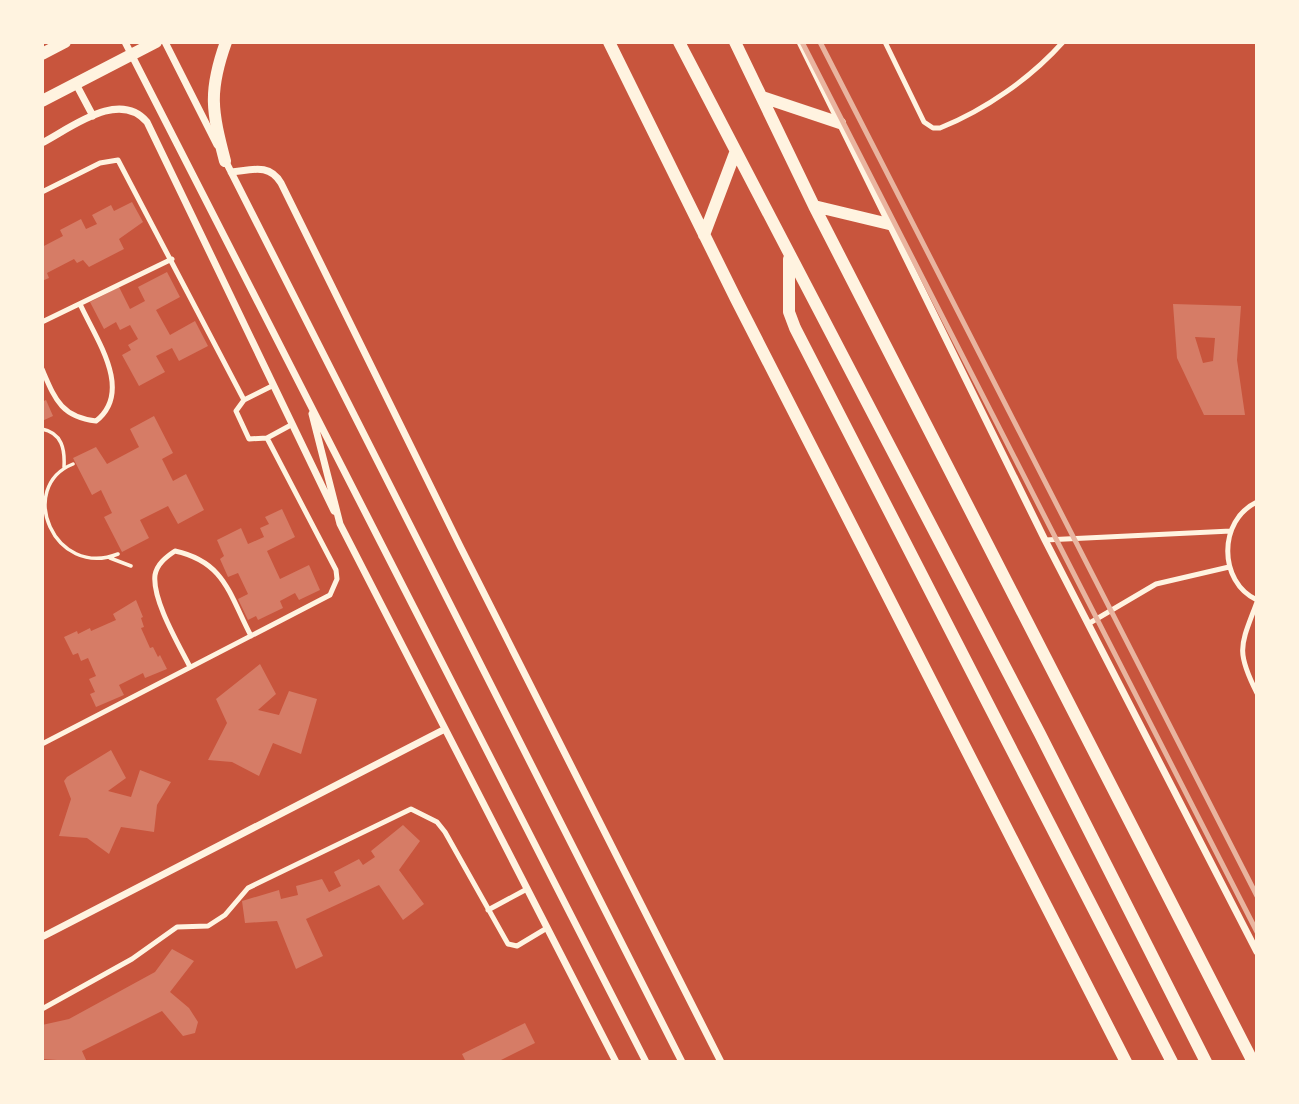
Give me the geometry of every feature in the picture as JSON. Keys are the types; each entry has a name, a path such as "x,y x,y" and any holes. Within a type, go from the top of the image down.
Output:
{"street":[{"path":"42,54 65,42"},
{"path":"125,42 646,1062"},
{"path":"42,101 156,42"},
{"path":"165,42 682,1062"},
{"path":"226,42 214,75 213,113 228,167"},
{"path":"609,42 704,235 1126,1062"},
{"path":"679,42 1040,734 1206,1062"},
{"path":"735,42 814,206 1253,1062"},
{"path":"800,42 1045,540 1257,952"},
{"path":"76,84 93,116"},
{"path":"762,97 840,122"},
{"path":"42,143 93,116 131,108 147,122 340,524 616,1062"},
{"path":"704,235 735,153"},
{"path":"228,167 266,168 275,173 281,183 460,546 721,1062"},
{"path":"814,206 890,224"},
{"path":"789,254 789,312 795,328 1172,1062"},
{"path":"308,400 340,524"},
{"path":"42,937 445,729"}],"lane":[{"path":"885,42 924,122 940,128 1010,88 1044,64 1063,42"},
{"path":"42,192 100,163 118,160 244,400"},
{"path":"42,323 172,259"},
{"path":"42,369 62,408 78,419 96,421 108,411 115,392 110,370 80,304"},
{"path":"272,386 244,400 236,411 249,439 267,438 291,425"},
{"path":"42,744 330,595 337,579 336,570 267,438"},
{"path":"1257,502 1239,516 1231,531 1227,548 1229,567 1237,583 1257,601 1241,652 1243,664 1257,693"},
{"path":"1045,540 1231,531"},
{"path":"190,667 158,598 155,575 163,559 175,551 197,555 216,568 251,636"},
{"path":"1088,624 1156,584 1229,567"},
{"path":"42,1009 132,959 177,927 208,926 225,915 248,888 411,809 438,822 503,938 513,946 547,928"},
{"path":"488,910 527,889"}],"path":[{"path":"42,429 55,434 61,442 65,453 64,468"},
{"path":"73,464 57,473 48,488 46,510 53,535 71,554 88,559 108,558 118,554"},
{"path":"108,558 131,566"}],"building":[{"path":"132,202 143,222 119,239 124,249 89,267 83,260 77,263 74,259 47,273 49,278 42,281 42,247 63,236 60,230 81,219 86,229 97,224 92,215 111,205 114,211"},
{"path":"167,272 180,297 156,310 170,335 195,321 208,346 179,361 172,348 156,356 165,372 139,386 122,355 131,350 128,345 138,339 130,325 120,330 116,322 104,329 90,302 119,287 130,309 145,301 138,287"},
{"path":"1173,304 1241,306 1237,360 1245,415 1204,415 1177,358","holes":["1195,337 1215,338 1213,361 1203,363"]},
{"path":"46,400 53,416 42,421 42,402"},
{"path":"154,416 173,453 162,459 173,481 186,474 204,510 178,524 168,506 140,520 149,538 122,552 104,517 112,513 101,490 92,495 73,458 96,447 107,464 139,447 130,429"},
{"path":"282,509 295,537 267,551 280,579 309,565 320,590 299,600 295,593 280,601 283,608 258,620 256,616 248,620 238,599 248,594 238,573 228,577 220,559 224,556 217,540 241,528 248,544 264,537 260,528 269,524 265,517"},
{"path":"136,600 143,617 144,627 141,628 150,648 153,647 158,657 160,655 167,669 145,678 143,673 119,685 124,695 96,707 90,694 95,692 89,679 96,676 88,658 81,661 78,653 73,655 64,637 90,628 91,631 116,620 113,614"},
{"path":"260,664 276,694 258,710 279,715 289,691 317,699 301,754 273,743 259,776 232,762 208,760 227,723 216,699"},
{"path":"111,750 126,778 108,791 131,797 140,770 171,782 157,805 154,832 121,827 109,854 87,838 59,836 71,799 64,781"},
{"path":"403,825 420,841 399,870 424,904 403,920 379,885 306,919 323,956 296,969 277,921 245,923 242,901 279,890 281,899 298,895 296,886 322,879 329,892 341,886 334,872 359,859 363,865 375,857 371,851"},
{"path":"172,949 194,961 170,992 189,1008 198,1022 195,1033 183,1036 162,1011 82,1051 87,1062 42,1059 42,1025 69,1019 155,972"},
{"path":"525,1023 535,1043 497,1062 466,1062 462,1054"}],"railway":[{"path":"802,42 1257,932"},
{"path":"820,42 1257,896"}]}
